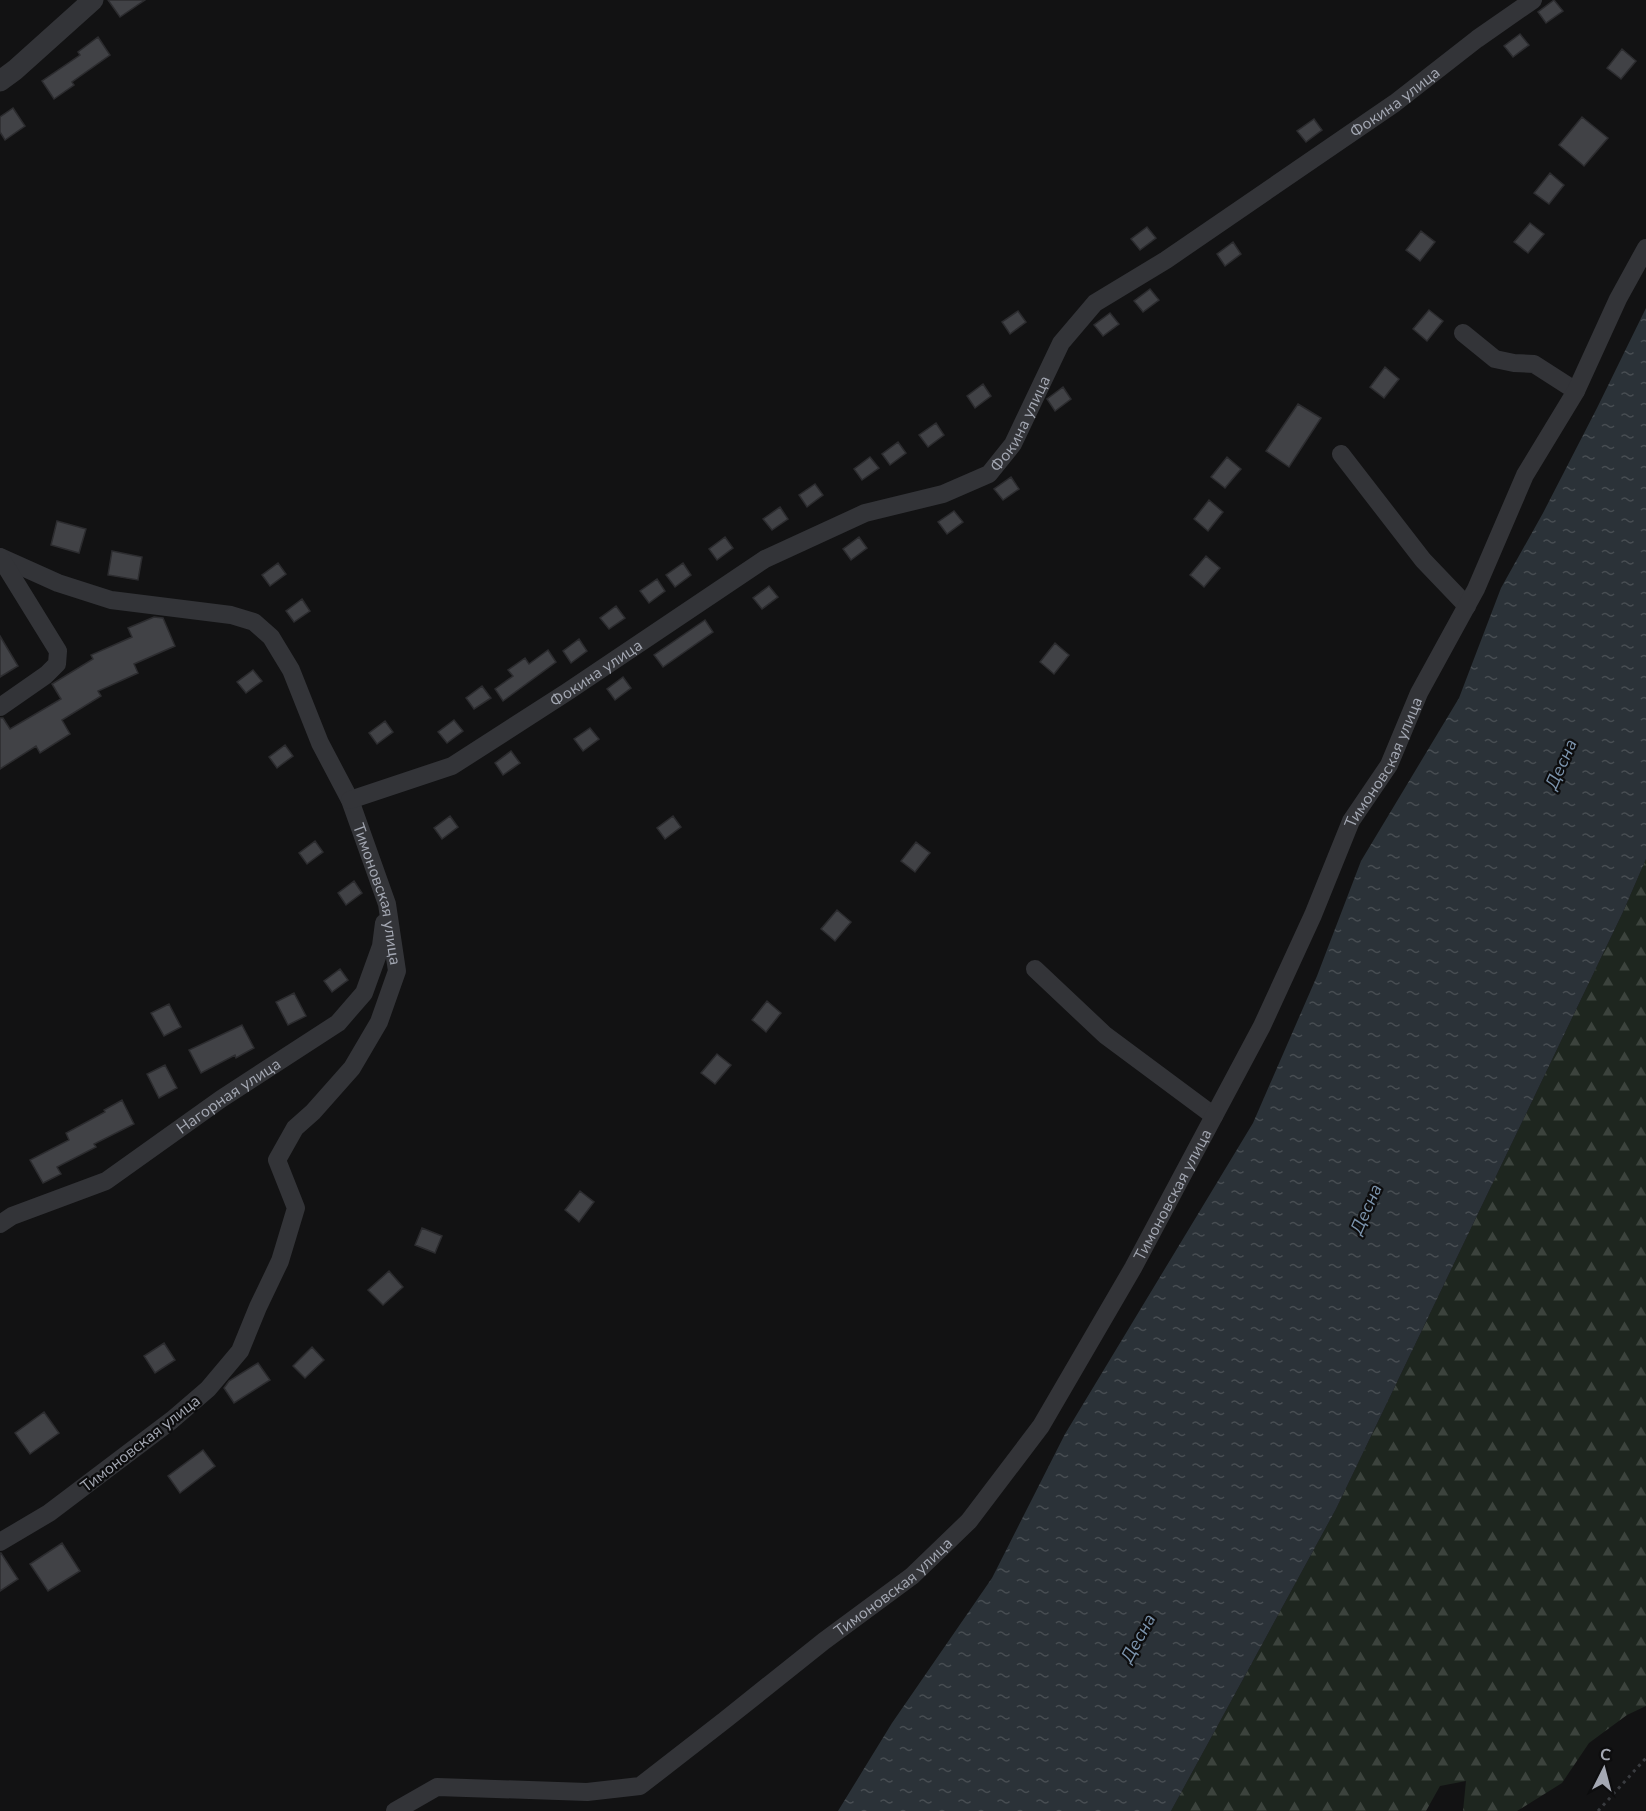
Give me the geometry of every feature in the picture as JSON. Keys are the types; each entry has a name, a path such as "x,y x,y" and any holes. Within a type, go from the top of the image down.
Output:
{"street":[{"path":"0,81 93,0"},
{"name":"Фокина улица","path":"350,800 452,766 765,560 865,513 943,494 989,474 1013,444 1061,343 1095,303 1166,260 1395,103 1477,39 1533,0"},
{"name":"Тимоновская улица","path":"395,1811 437,1787 587,1792 640,1786 824,1641 912,1576 969,1521 1041,1426 1133,1268 1262,1026 1313,915 1351,821 1389,765 1419,693 1476,589 1525,475 1576,391 1618,299 1646,248"},
{"path":"1462,333 1495,359 1534,364 1576,391"},
{"path":"1341,454 1423,560 1467,606"},
{"path":"0,557 58,651 57,664 46,675 0,707"},
{"name":"Тимоновская улица","path":"0,557 58,583 111,600 231,615 254,622 271,638 291,670 320,743 350,800 387,904 397,971 379,1022 352,1068 313,1112 295,1128 277,1160 296,1208 280,1261 240,1351 208,1389 172,1420 49,1513 0,1542"},
{"name":"Нагорная улица","path":"0,1224 12,1216 106,1180 221,1099 338,1023 364,993 381,946 387,904"},
{"name":"Тимоновская улица","path":"1035,969 1105,1035 1214,1116"}],"path":[{"path":"1598,1811 1646,1758"}],"green space":[{"path":"1646,859 1646,1706 1627,1715 1589,1743 1562,1783 1517,1811 1463,1811 1466,1781 1440,1786 1426,1811 1171,1811 1336,1509 1623,912"}],"water":[{"name":"Десна","path":"1646,308 1646,859 1623,912 1336,1509 1171,1811 838,1811 892,1723 992,1578 1065,1434 1253,1123 1317,976 1361,861 1459,698 1501,588 1543,513"}],"building":[{"path":"108,0 145,0 120,17"},
{"path":"1554,0 1563,11 1546,23 1538,12"},
{"path":"1520,34 1529,45 1513,57 1504,46"},
{"path":"98,37 110,55 72,82 74,85 54,99 42,81 80,55 78,52"},
{"path":"1622,49 1636,61 1621,79 1607,68"},
{"path":"13,108 25,126 5,140 0,132 0,117"},
{"path":"1582,117 1608,138 1584,166 1559,145"},
{"path":"1314,119 1322,130 1306,142 1297,131"},
{"path":"1550,173 1564,185 1549,204 1534,193"},
{"path":"1530,223 1544,234 1528,253 1514,242"},
{"path":"1147,227 1156,238 1140,250 1131,239"},
{"path":"1421,231 1435,242 1420,261 1406,250"},
{"path":"1233,242 1241,254 1225,266 1217,254"},
{"path":"1150,289 1159,300 1143,312 1134,301"},
{"path":"1429,310 1443,321 1427,341 1413,329"},
{"path":"1018,311 1026,322 1010,334 1002,322"},
{"path":"1110,313 1119,324 1103,336 1094,325"},
{"path":"1385,367 1399,379 1384,398 1370,387"},
{"path":"983,384 991,396 975,408 967,396"},
{"path":"1063,387 1071,399 1055,411 1047,399"},
{"path":"1298,404 1321,418 1289,467 1266,451"},
{"path":"936,423 944,435 928,447 919,435"},
{"path":"898,442 906,453 890,465 882,454"},
{"path":"870,457 879,468 862,480 854,469"},
{"path":"1227,457 1241,469 1225,488 1211,477"},
{"path":"1011,477 1019,489 1003,500 994,489"},
{"path":"815,484 823,495 807,507 799,495"},
{"path":"1209,500 1223,512 1208,531 1194,519"},
{"path":"780,507 788,519 772,530 763,519"},
{"path":"954,511 963,522 947,534 938,522"},
{"path":"57,521 86,529 79,553 51,545"},
{"path":"725,537 733,548 717,560 709,549"},
{"path":"859,537 867,548 851,560 843,549"},
{"path":"112,551 142,557 138,580 108,575"},
{"path":"1206,556 1220,568 1204,587 1190,575"},
{"path":"278,563 286,574 270,586 262,575"},
{"path":"683,563 691,575 675,587 666,575"},
{"path":"657,579 665,591 649,603 640,591"},
{"path":"769,586 778,597 762,609 753,598"},
{"path":"302,599 310,611 294,622 286,611"},
{"path":"616,606 625,618 609,629 600,618"},
{"path":"154,617 163,618 175,646 134,664 138,673 98,691 101,696 62,720 70,734 40,753 36,746 0,769 0,718 3,718 10,729 61,699 52,684 93,659 91,655 132,637 128,628"},
{"path":"705,620 713,632 663,667 654,655"},
{"path":"0,636 18,666 0,677"},
{"path":"579,639 587,651 571,663 563,651"},
{"path":"1055,643 1069,655 1054,674 1040,662"},
{"path":"548,650 556,662 503,701 495,689 513,676 508,670 525,658 529,664"},
{"path":"253,670 262,681 246,693 237,682"},
{"path":"623,677 631,688 615,700 607,689"},
{"path":"482,686 491,698 474,709 466,698"},
{"path":"454,720 463,731 447,743 438,732"},
{"path":"385,721 393,732 377,744 369,733"},
{"path":"590,728 599,739 583,751 574,739"},
{"path":"285,745 293,756 277,768 269,757"},
{"path":"511,751 520,763 503,775 495,763"},
{"path":"450,816 458,827 442,839 434,828"},
{"path":"673,816 681,827 665,839 657,828"},
{"path":"315,841 323,852 307,864 299,853"},
{"path":"916,842 930,853 915,872 901,861"},
{"path":"354,881 362,893 346,905 338,893"},
{"path":"837,910 851,922 835,941 821,929"},
{"path":"340,969 348,980 332,992 324,981"},
{"path":"294,993 306,1016 288,1025 276,1002"},
{"path":"767,1001 781,1013 766,1032 752,1020"},
{"path":"169,1004 181,1027 164,1036 151,1013"},
{"path":"242,1025 254,1048 201,1073 189,1050"},
{"path":"717,1054 731,1065 715,1084 701,1073"},
{"path":"165,1065 177,1088 159,1098 147,1074"},
{"path":"122,1100 134,1124 94,1144 96,1147 57,1167 61,1174 43,1183 30,1160 69,1140 66,1133"},
{"path":"580,1191 594,1202 579,1222 565,1210"},
{"path":"422,1228 442,1236 435,1253 415,1245"},
{"path":"389,1271 403,1287 383,1305 368,1290"},
{"path":"164,1343 175,1360 155,1373 144,1356"},
{"path":"312,1347 324,1360 305,1378 293,1366"},
{"path":"258,1363 270,1380 234,1403 224,1388 229,1381"},
{"path":"44,1412 59,1433 30,1454 15,1433"},
{"path":"203,1450 215,1466 180,1493 168,1476"},
{"path":"62,1543 80,1571 48,1591 30,1564"},
{"path":"0,1553 18,1579 0,1591"}]}
